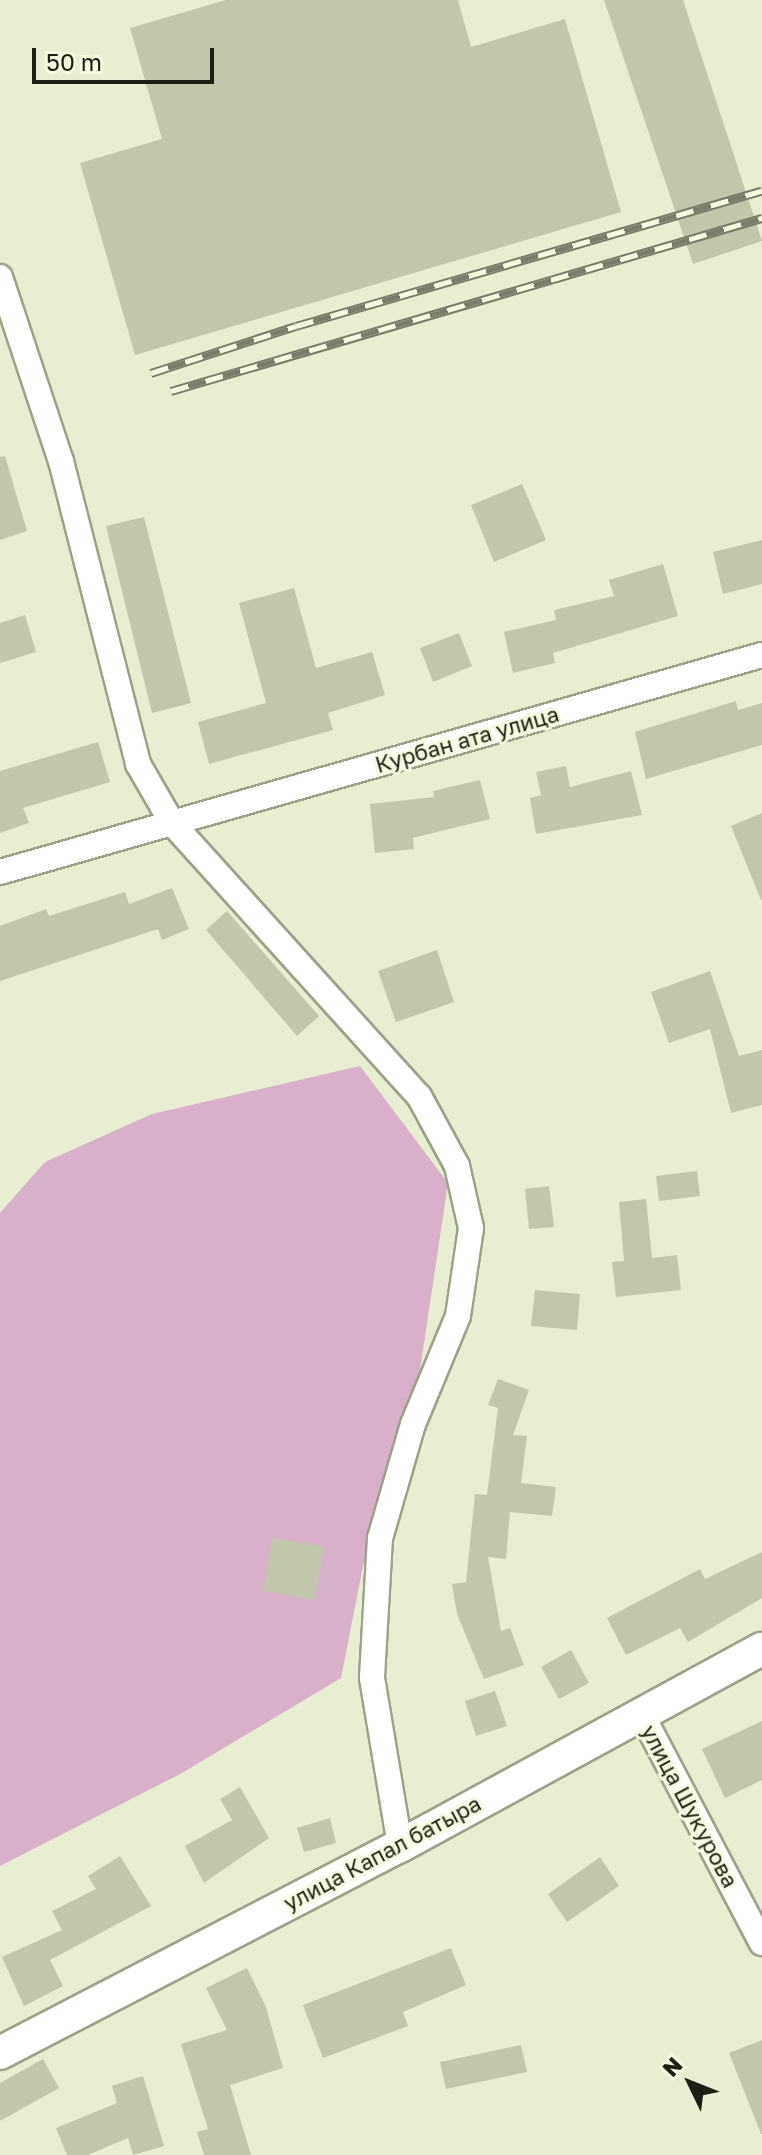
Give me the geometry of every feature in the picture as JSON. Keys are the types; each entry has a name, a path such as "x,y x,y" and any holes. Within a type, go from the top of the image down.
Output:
{"main road":[{"name":"улица Капал батыра","path":"0,2053 400,1846 640,1711 762,1649"}],"street":[{"path":"0,277 61,461 138,764 172,823 419,1096 457,1166 471,1228 458,1316 413,1424 380,1538 372,1678 400,1846"},
{"name":"Курбан ата улица","path":"0,872 762,655"},
{"name":"улица Шукурова","path":"640,1711 762,1943"}],"shaded area":[{"path":"360,1066 448,1183 420,1370 363,1566 341,1678 182,1773 0,1866 0,1213 45,1162 152,1114"}],"building":[{"path":"226,0 458,0 471,47 565,19 621,212 135,355 80,163 162,139 130,28"},
{"path":"604,0 683,0 762,241 693,264"},
{"path":"5,456 27,531 0,540 0,457"},
{"path":"522,484 546,540 494,562 471,505"},
{"path":"144,517 191,703 152,713 106,526"},
{"path":"762,540 762,584 723,594 713,552"},
{"path":"663,564 678,616 553,653 555,663 513,673 504,632 556,620 554,610 614,596 609,580"},
{"path":"294,588 316,668 372,652 385,695 328,713 333,730 209,764 198,722 266,703 239,603"},
{"path":"25,615 36,652 0,663 0,623"},
{"path":"459,633 472,666 433,682 420,648"},
{"path":"736,701 738,710 762,703 762,745 646,779 635,732"},
{"path":"98,742 110,782 23,808 29,823 0,833 0,771"},
{"path":"566,766 570,787 631,771 642,815 536,834 530,798 541,795 536,772"},
{"path":"480,780 490,819 413,838 414,849 375,853 370,804 434,797 433,791"},
{"path":"762,813 762,900 761,900 731,826"},
{"path":"172,888 189,929 162,940 158,929 0,981 0,926 46,909 49,916 125,892 129,904"},
{"path":"227,911 319,1016 297,1036 206,930"},
{"path":"437,950 454,1002 396,1022 378,971"},
{"path":"710,971 739,1056 762,1050 762,1105 731,1113 710,1029 669,1043 651,992"},
{"path":"697,1171 700,1196 659,1201 656,1176"},
{"path":"549,1186 554,1227 529,1229 525,1189"},
{"path":"646,1199 652,1258 677,1255 681,1290 616,1297 612,1262 624,1261 619,1202"},
{"path":"535,1290 580,1294 577,1330 531,1326"},
{"path":"498,1379 529,1390 513,1435 527,1436 521,1483 556,1487 552,1516 510,1512 506,1559 488,1557 501,1631 510,1628 524,1665 484,1679 457,1614 452,1584 466,1582 475,1494 487,1495 498,1408 488,1405"},
{"path":"272,1538 324,1546 315,1600 263,1591"},
{"path":"762,1552 762,1598 688,1642 680,1628 626,1655 607,1618 700,1569 705,1579"},
{"path":"571,1650 589,1683 559,1699 541,1667"},
{"path":"495,1691 507,1726 476,1736 465,1701"},
{"path":"762,1721 762,1780 725,1798 702,1749"},
{"path":"240,1787 269,1838 204,1883 185,1846 232,1820 220,1799"},
{"path":"330,1818 336,1843 304,1852 297,1828"},
{"path":"120,1856 151,1906 50,1960 63,1986 24,2006 2,1957 62,1930 52,1911 96,1889 88,1876"},
{"path":"600,1857 619,1886 567,1922 548,1894"},
{"path":"451,1948 466,1985 403,2012 408,2026 323,2058 303,2005"},
{"path":"247,1968 266,2007 283,2068 230,2085 251,2155 204,2155 197,2132 208,2129 181,2044 227,2030 206,1988"},
{"path":"762,2040 762,2134 761,2134 729,2053"},
{"path":"521,2045 527,2072 446,2089 440,2062"},
{"path":"43,2059 59,2088 0,2121 0,2083"},
{"path":"143,2076 164,2146 133,2155 128,2138 88,2155 67,2155 56,2128 117,2103 112,2086"}],"railway":[{"path":"151,373 296,326 762,191"},
{"path":"171,391 762,218"}]}
